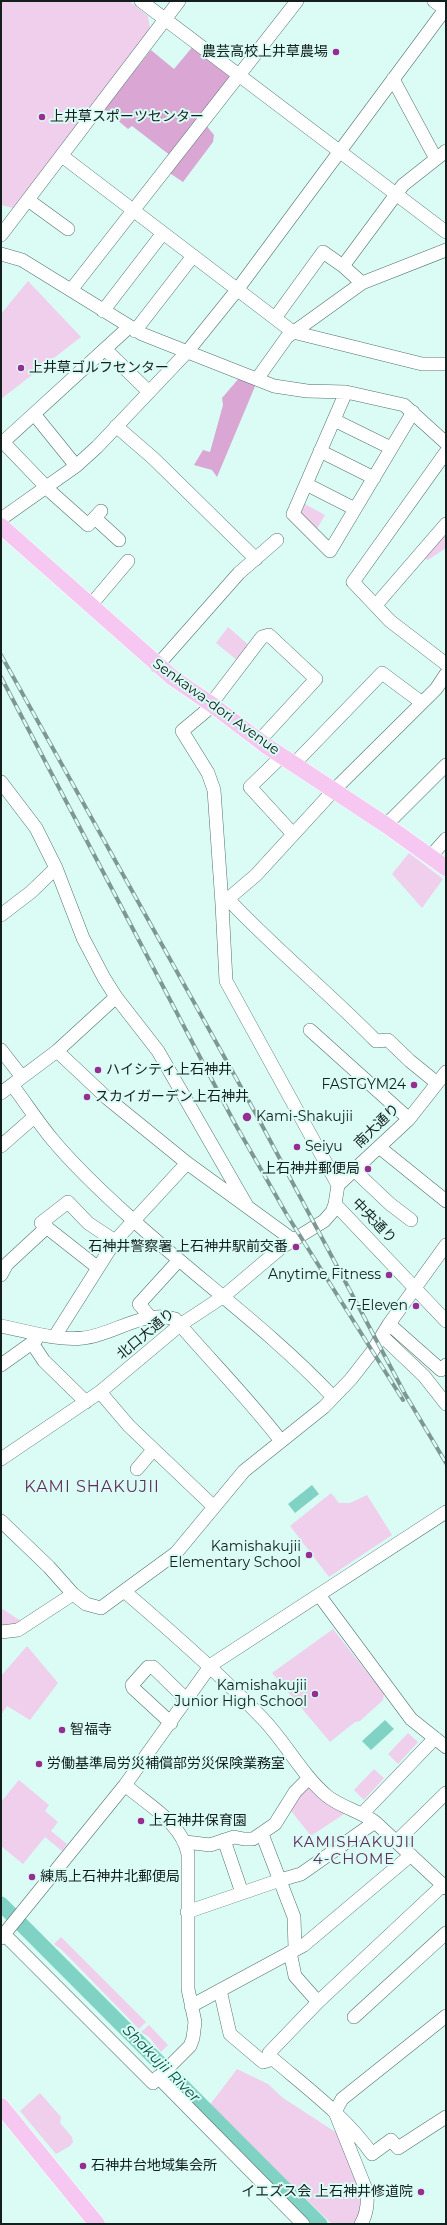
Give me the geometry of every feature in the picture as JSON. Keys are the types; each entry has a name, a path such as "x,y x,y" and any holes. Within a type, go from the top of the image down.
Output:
{"main road":[{"name":"Senkawa-dori Avenue","path":"1,526 157,666 209,708 386,824 446,868"},
{"path":"1,2106 98,2224"}],"street":[{"path":"141,1 446,232"},
{"path":"1,235 6,219 28,200 179,1"},
{"path":"71,290 298,1"},
{"path":"1,519 76,466 187,352 237,290 446,9 434,1"},
{"path":"343,266 403,185 441,155 393,79"},
{"path":"62,156 293,332 422,364 446,364"},
{"path":"28,200 68,229"},
{"path":"103,311 163,233"},
{"path":"257,379 293,332 362,283 446,250"},
{"path":"275,318 323,252 343,266 362,283"},
{"path":"1,254 22,260 132,329 274,386 307,391 346,392 391,400 404,405 446,443"},
{"path":"119,540 98,514 88,525 2,443 105,350 132,329 193,256"},
{"path":"105,350 149,392"},
{"path":"346,392 293,514 330,551 413,412"},
{"path":"34,414 76,466"},
{"path":"334,420 391,448"},
{"path":"116,426 153,458 256,559"},
{"path":"320,451 374,478"},
{"path":"446,452 354,582 390,621 446,664"},
{"path":"306,484 355,509"},
{"path":"376,606 446,524"},
{"path":"157,666 239,573 277,540"},
{"path":"90,606 128,561"},
{"path":"259,741 316,680 269,635 262,637 209,708 182,731 208,773 214,790 225,902 226,981 338,1185 336,1204"},
{"path":"293,834 250,787 288,760 382,673 421,702"},
{"path":"225,902 256,875 334,790 421,702 436,689 446,674"},
{"path":"386,824 446,765"},
{"path":"1,782 36,828 56,868 83,938 116,997 158,1051 247,1206"},
{"path":"430,857 446,839"},
{"path":"1,915 31,892 56,868"},
{"path":"225,902 325,990 376,1041 388,1040 440,1087"},
{"path":"1,1094 57,1051 116,997"},
{"path":"310,1030 409,1119"},
{"path":"1,1050 34,1117 78,1168 133,1220 179,1260 224,1296 271,1340 302,1365 333,1397"},
{"path":"57,1051 107,1098 187,1163 293,1240"},
{"name":"南大通り","path":"338,1185 409,1119 440,1087 446,1072"},
{"path":"1,1146 34,1117"},
{"path":"379,1147 446,1201"},
{"path":"55,1336 97,1267 115,1242 133,1220 187,1163"},
{"path":"354,1170 390,1204 411,1220"},
{"path":"97,1267 41,1223 68,1202 88,1223 115,1242"},
{"name":"中央通り","path":"309,1231 324,1221 332,1212 336,1204 446,1321"},
{"path":"1,1275 7,1264 47,1228"},
{"name":"北口大通り","path":"1,1459 100,1392 180,1325 224,1296 293,1240 309,1231"},
{"path":"1,1521 49,1567 73,1594 86,1604 98,1609 176,1553 213,1506 246,1469 333,1397 362,1366 389,1324 445,1249"},
{"path":"151,1318 139,1304 179,1260"},
{"path":"1,1326 35,1338 55,1336 84,1338 151,1318 170,1318 180,1325 200,1349 220,1368 281,1441"},
{"path":"389,1324 441,1370 446,1365"},
{"path":"382,1336 424,1376 446,1404"},
{"path":"1,1365 35,1338"},
{"path":"35,1338 44,1360 86,1402"},
{"path":"100,1392 128,1426 213,1506"},
{"path":"137,1469 153,1450"},
{"path":"125,1785 178,1829 186,1842 188,1854 188,1989 195,2022 193,2038 190,2046 153,2083 5,1933 125,1785 171,1723 211,1665 446,1512"},
{"path":"124,1591 211,1665 264,1721 309,1778 328,1798 363,1813 376,1822 444,1887 318,2002 269,2053 268,2060"},
{"path":"1,1632 18,1630 73,1594"},
{"path":"319,1595 411,1719 446,1747"},
{"path":"171,1723 133,1688 132,1685 148,1667 153,1667 187,1700"},
{"path":"363,1813 434,1738"},
{"path":"186,1842 210,1845 234,1837 244,1840 253,1839 275,1824 295,1792 309,1778"},
{"path":"397,1841 446,1793"},
{"path":"187,1912 301,1874 376,1822"},
{"path":"262,1834 294,1917 293,1950 295,1976 318,2002"},
{"path":"224,1840 242,1893"},
{"path":"191,2006 304,1945 411,1855"},
{"path":"354,2017 446,1932"},
{"path":"220,1990 230,2034 263,2062 273,2059 335,2112 360,2137 372,2154 391,2140 398,2148 446,2117"},
{"path":"335,2112 342,2099 446,2016"},
{"path":"160,2076 303,2224"},
{"path":"335,2112 367,2192 368,2203 361,2224"}],"shaded area":[{"name":"上井草スポーツセンター","path":"1,1 129,1 148,16 150,29 13,208 1,205"},
{"name":"農芸高校上井草農場","path":"194,45 232,73 232,80 171,156 132,126 128,129 104,109 151,50 174,69"},
{"path":"205,124 214,135 213,142 183,182 168,172"},
{"name":"上井草ゴルフセンター","path":"28,281 81,337 1,399 1,314"},
{"path":"240,377 256,384 217,477 212,470 194,465 203,450 210,452 223,405 222,398"},
{"path":"301,502 325,515 315,532 296,514"},
{"path":"446,531 446,548 428,560 425,559 424,557"},
{"path":"228,627 251,647 238,661 216,643"},
{"path":"409,853 443,879 422,908 392,874"},
{"path":"312,1485 319,1494 295,1513 288,1504"},
{"path":"331,1493 339,1503 350,1503 367,1495 392,1535 329,1577 290,1526"},
{"path":"1,1608 24,1623 1,1629"},
{"path":"333,1629 384,1694 383,1700 360,1721 355,1722 330,1742 272,1673"},
{"path":"27,1646 58,1683 30,1720 7,1706 1,1715 1,1676"},
{"path":"385,1720 394,1729 371,1750 362,1741"},
{"path":"408,1733 418,1742 398,1764 388,1754"},
{"path":"374,1769 384,1778 364,1800 354,1790"},
{"path":"19,1780 49,1805 45,1811 58,1822 51,1831 67,1844 62,1851 45,1837 23,1864 1,1846 1,1802"},
{"path":"308,1783 347,1812 311,1836 288,1807"},
{"path":"61,1937 146,2022 139,2029 62,1950 54,1944"},
{"path":"149,2025 168,2045 161,2052 149,2037 141,2032"},
{"path":"237,2069 268,2084 283,2098 340,2135 360,2185 363,2203 355,2224 332,2224 209,2106"},
{"path":"40,2093 61,2117 60,2123 72,2137 73,2142 70,2146 56,2154 20,2111"}],"waterway":[{"name":"Shakujii River","path":"1,1904 320,2224"}],"railway":[{"path":"1,655 256,1114 405,1394 446,1463"},
{"path":"1,677 234,1122 287,1215 403,1400"}],"place":[{"name":"農芸高校上井草農場","path":"336,52"},
{"name":"上井草スポーツセンター","path":"42,117"},
{"name":"上井草ゴルフセンター","path":"21,368"},
{"name":"ハイシティ上石神井","path":"98,1070"},
{"name":"FASTGYM24","path":"414,1085"},
{"name":"スカイガーデン上石神井","path":"87,1097"},
{"name":"Kami-Shakujii","path":"247,1117"},
{"name":"Seiyu","path":"297,1147"},
{"name":"上石神井郵便局","path":"368,1169"},
{"name":"石神井警察署 上石神井駅前交番","path":"296,1247"},
{"name":"Anytime Fitness","path":"389,1275"},
{"name":"7-Eleven","path":"416,1306"},
{"name":"Kamishakujii Elementary School","path":"309,1555"},
{"name":"Kamishakujii Junior High School","path":"315,1694"},
{"name":"智福寺","path":"62,1730"},
{"name":"労働基準局労災補償部労災保険業務室","path":"39,1764"},
{"name":"上石神井保育園","path":"141,1821"},
{"name":"練馬上石神井北郵便局","path":"32,1877"},
{"name":"石神井台地域集会所","path":"83,2166"},
{"name":"イエズス会 上石神井修道院","path":"421,2192"}],"district":[{"name":"KAMI SHAKUJII","path":"92,1487"},
{"name":"KAMISHAKUJII 4-CHOME","path":"354,1852"}]}
